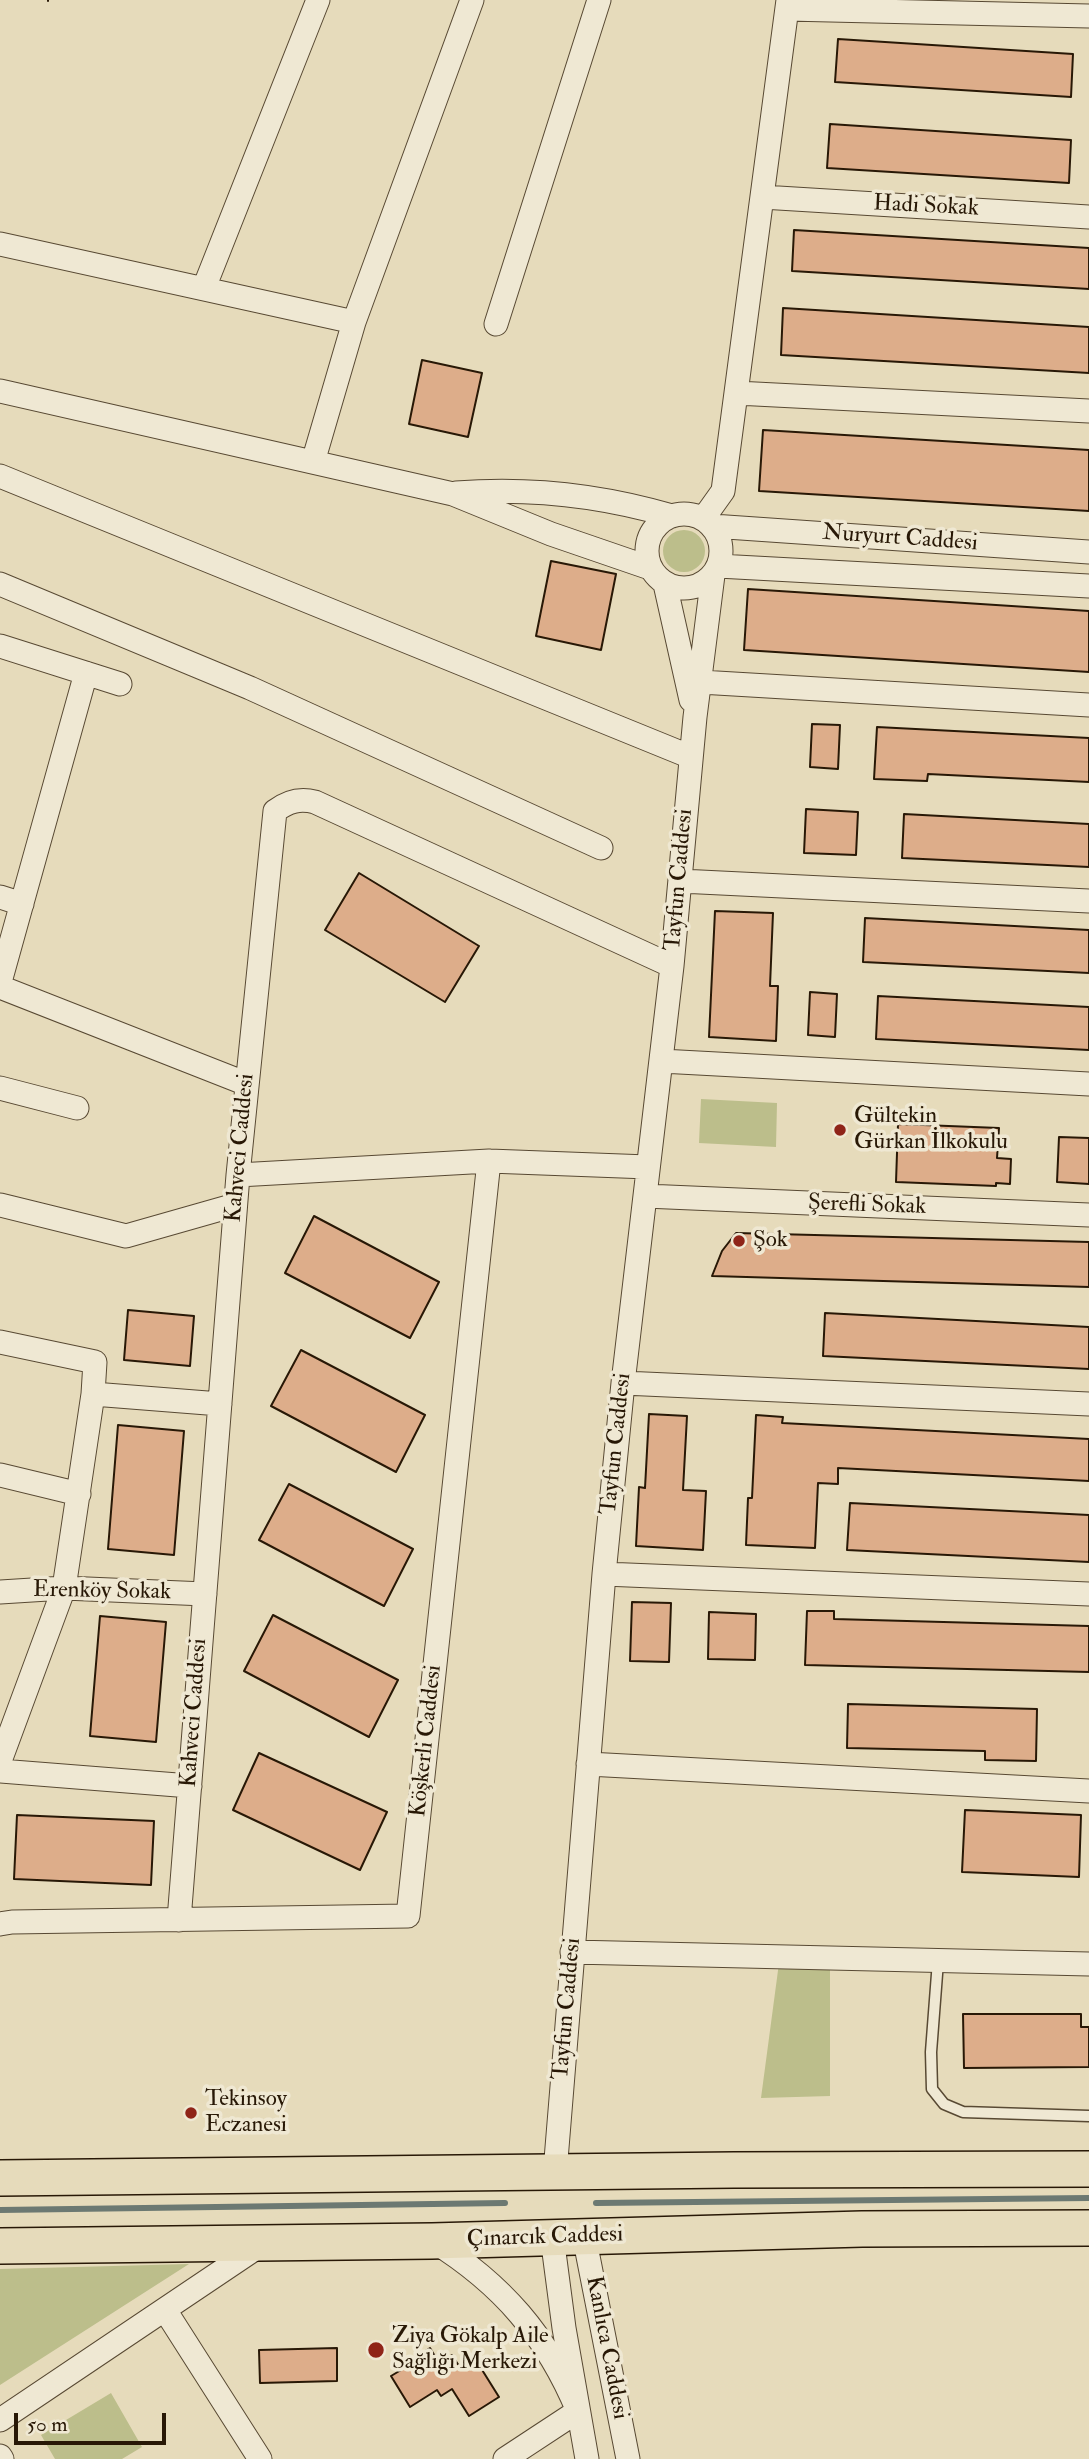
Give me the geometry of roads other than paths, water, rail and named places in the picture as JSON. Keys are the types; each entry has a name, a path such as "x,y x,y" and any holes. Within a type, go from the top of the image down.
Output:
{"main road":[{"path":"0,2178 1089,2169"},
{"name":"Çınarcık Caddesi","path":"0,2246 432,2241 862,2229 1089,2228"}],"street":[{"path":"204,288 318,0"},
{"path":"313,462 354,322 472,0"},
{"path":"496,324 599,0"},
{"path":"707,522 723,491 788,4 1089,16"},
{"name":"Hadi Sokak","path":"762,197 1089,217"},
{"path":"0,244 354,322"},
{"path":"0,391 453,494 658,576 675,588 696,587 716,570 721,544 707,522 682,514 672,516 655,528 649,537 647,558 658,576 695,717"},
{"path":"736,393 1089,411"},
{"path":"0,476 691,757"},
{"path":"453,494 490,491 564,493 600,498 672,516"},
{"name":"Nuryurt Caddesi","path":"707,522 1089,552"},
{"path":"716,570 1089,586"},
{"name":"Tayfun Caddesi","path":"555,2172 604,1574 623,1383 671,966 699,682 716,570"},
{"path":"0,584 250,688 601,848"},
{"path":"0,646 120,684"},
{"path":"0,982 11,901 86,673"},
{"path":"699,682 1089,705"},
{"name":"Kahveci Caddesi","path":"179,1920 235,1205 275,811 293,801 315,802 671,966"},
{"path":"680,881 1089,901"},
{"path":"0,987 247,1084"},
{"path":"660,1061 1089,1084"},
{"path":"0,1088 77,1108"},
{"path":"238,1175 489,1161 648,1167"},
{"name":"Köşkerli Caddesi","path":"0,1924 408,1916 489,1161"},
{"name":"Şerefli Sokak","path":"645,1196 1089,1215"},
{"path":"0,1205 127,1236 235,1205"},
{"path":"0,1342 94,1362 93,1394 64,1588 2,1749"},
{"path":"623,1383 1089,1404"},
{"path":"93,1394 220,1404"},
{"path":"0,1475 79,1494"},
{"path":"604,1574 1089,1594"},
{"name":"Erenköy Sokak","path":"0,1592 64,1588 205,1594"},
{"path":"588,1764 1089,1791"},
{"path":"0,1771 190,1786"},
{"path":"572,1952 1089,1964"},
{"name":"Kanlıca Caddesi","path":"568,2237 564,2328 587,2459"},
{"name":"Kanlıca Caddesi","path":"568,2237 628,2459"},
{"path":"432,2241 474,2269 525,2319 555,2361 578,2411 505,2459"},
{"path":"0,2420 265,2243"},
{"path":"165,2310 260,2459"}],"lane":[{"path":"938,1961 931,2052 932,2089 944,2104 963,2112 1089,2116"}],"waterway":[{"path":"596,2203 1089,2198"},
{"path":"0,2210 505,2203"}],"place":[{"name":"Gültekin Gürkan İlkokulu","path":"840,1130"},
{"name":"Şok","path":"739,1241"},
{"name":"Tekinsoy Eczanesi","path":"191,2113"},
{"name":"Ziya Gökalp Aile Sağlığı Merkezi","path":"376,2350"}]}
